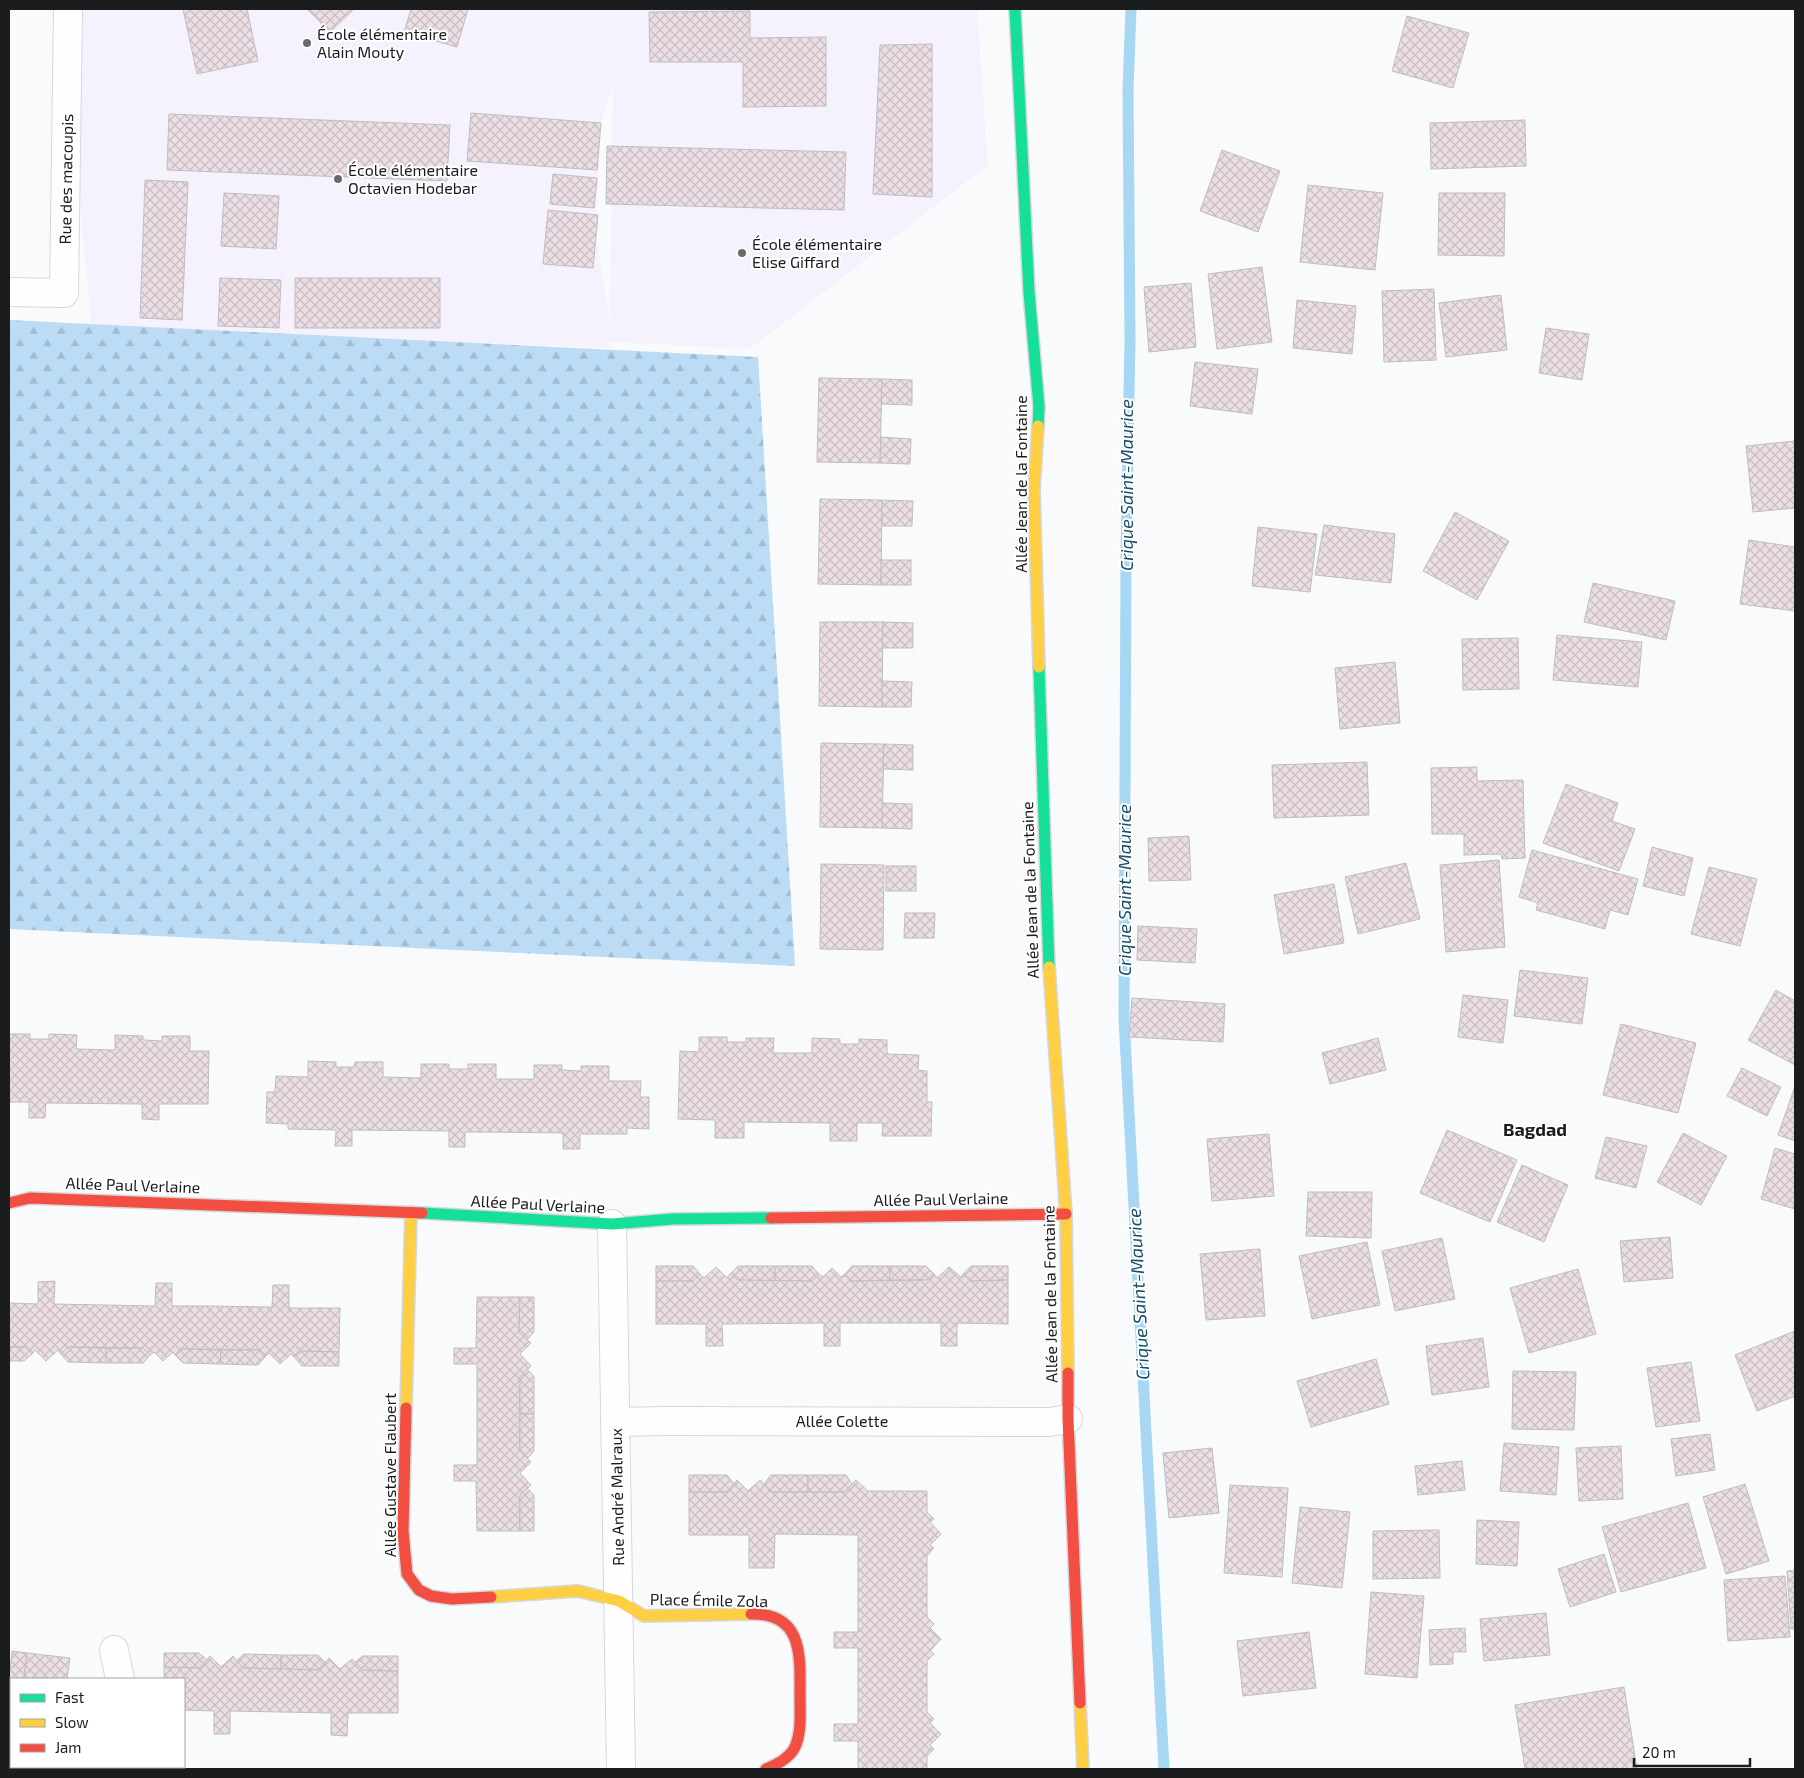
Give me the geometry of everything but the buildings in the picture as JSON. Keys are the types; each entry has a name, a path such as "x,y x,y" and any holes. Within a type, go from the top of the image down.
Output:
{"street":[{"name":"Rue des macoupis","path":"9,292 64,293 68,9"},
{"name":"Allée Jean de la Fontaine","path":"1015,9 1029,292 1039,407 1034,488 1043,808 1049,981 1066,1214 1068,1419 1083,1769"},
{"name":"Allée Paul Verlaine","path":"9,1203 30,1198 411,1212 612,1224 673,1220 1066,1214"},
{"name":"Allée Gustave Flaubert","path":"411,1212 403,1531 407,1574 419,1590 431,1596 452,1599 578,1590 619,1601"},
{"name":"Rue André Malraux","path":"612,1224 621,1769"},
{"name":"Allée Colette","path":"615,1422 1049,1422 1068,1419"},
{"name":"Place Émile Zola","path":"619,1601 644,1616 759,1614 773,1616 781,1620 789,1628 799,1648 799,1736 794,1749 783,1760 766,1769"},
{"path":"114,1650 120,1678"}],"shaded area":[{"path":"71,9 977,9 988,165 750,349 610,342 610,348 92,328 67,77","holes":["613,84 610,321 596,234 601,123"]}],"green space":[{"path":"9,320 758,357 795,966 9,929"}],"waterway":[{"name":"Crique Saint-Maurice","path":"1131,9 1128,90 1130,340 1126,559 1124,1019 1164,1769"}],"traffic: fast":[{"path":"1015,9 1029,292 1039,407 1038,426"},
{"path":"1039,667 1049,967"},
{"path":"422,1213 612,1224 673,1219 771,1218"}],"traffic: slow":[{"path":"1038,426 1034,489 1039,667"},
{"path":"1049,967 1066,1214 1068,1373"},
{"path":"406,1408 411,1212"},
{"path":"491,1597 578,1591 619,1601 644,1616 751,1614"},
{"path":"1080,1703 1083,1769"}],"traffic: jam":[{"path":"9,1203 30,1198 422,1213"},
{"path":"771,1218 1066,1214"},
{"path":"1068,1373 1068,1419 1080,1703"},
{"path":"406,1408 403,1531 407,1574 419,1590 431,1596 452,1599 491,1597"},
{"path":"751,1614 768,1616 781,1621 790,1629 795,1640 800,1667 800,1716 797,1743 785,1759 766,1769"}],"place":[{"name":"École élémentaire Alain Mouty","path":"307,43"},
{"name":"École élémentaire Octavien Hodebar","path":"338,179"},
{"name":"École élémentaire Elise Giffard","path":"742,253"}],"district":[{"name":"Bagdad","path":"1535,1130"}]}
